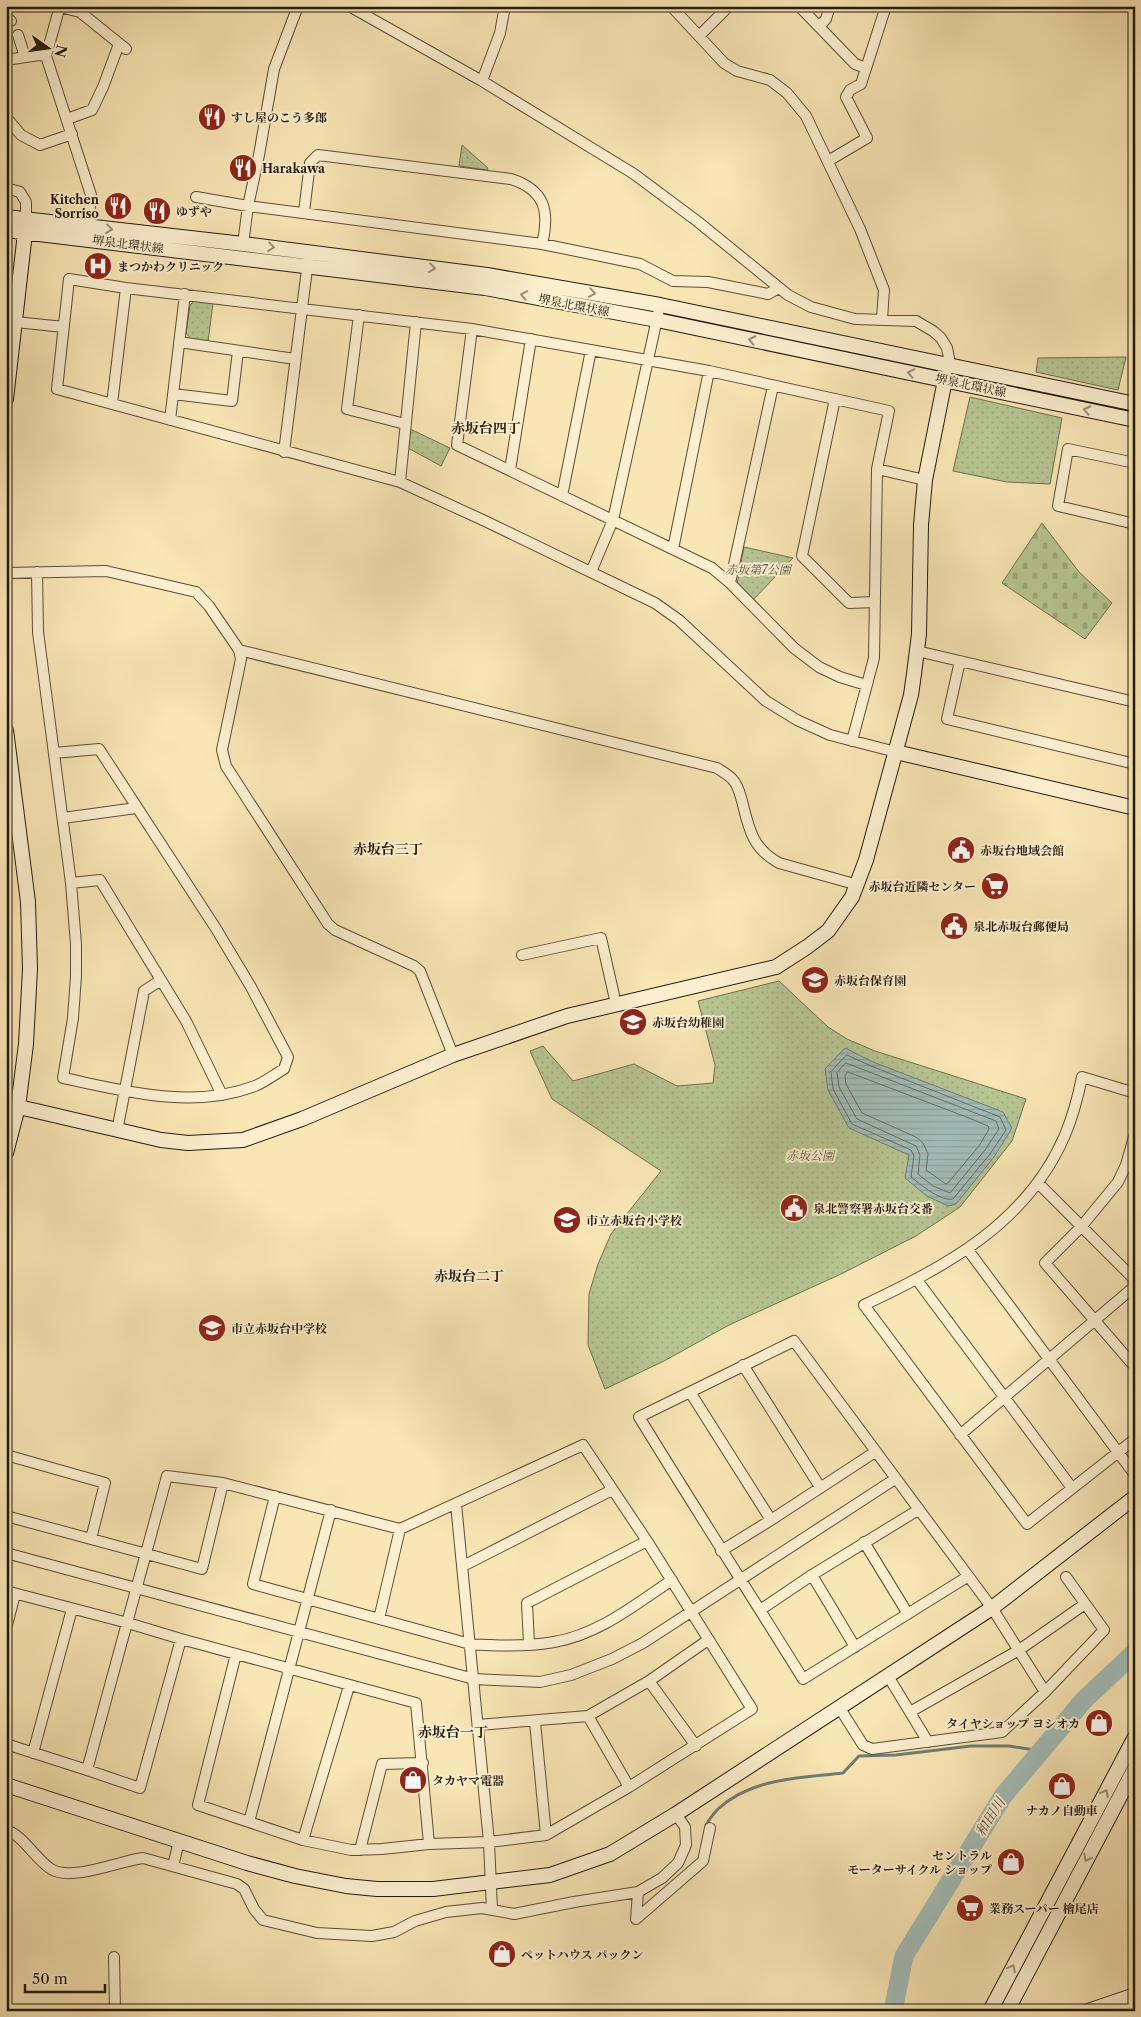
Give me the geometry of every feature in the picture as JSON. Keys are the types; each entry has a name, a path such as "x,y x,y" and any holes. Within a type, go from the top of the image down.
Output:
{"street":[{"path":"243,244 248,206 274,68 298,6"},
{"path":"12,1106 161,1140 188,1143 243,1140 302,1119 453,1055 568,1016 776,967 828,931 858,885 866,860 911,695 917,651 921,525 925,480 949,358 941,338 916,321 855,319 825,312 798,301 634,174 482,81 349,6"},
{"path":"482,81 500,33 505,6"},
{"path":"671,6 724,63 736,71 770,80 787,93 806,116 860,229 884,290 882,319"},
{"path":"700,36 725,10 726,6"},
{"path":"799,6 855,64 866,68"},
{"path":"819,27 826,19 830,6"},
{"path":"828,161 868,138 846,97 850,90 861,84 886,6"},
{"path":"1134,6 1135,15"},
{"path":"67,119 92,110 122,47 80,12 60,7 46,56 91,196 88,226"},
{"path":"18,36 25,57"},
{"path":"6,60 40,55 46,56"},
{"path":"6,117 21,135 40,145 72,134"},
{"path":"304,212 310,163 318,155 511,179 523,183 543,205 547,215 542,244"},
{"path":"6,188 20,192 26,202 26,226 11,321 6,399"},
{"path":"196,197 248,206 542,244 640,264 673,281 708,282 768,294 779,288"},
{"name":"堺泉北環状線","path":"6,217 26,226 308,260 487,275 660,305 1135,420"},
{"name":"堺泉北環状線","path":"6,230 26,226 88,226 243,244 308,260 485,288 946,373 1135,404"},
{"path":"284,452 308,260"},
{"path":"852,740 874,658 877,469 889,412 709,371 472,329 126,288 69,279 56,389 400,482 655,603 679,620 766,701 797,720 822,732 896,752 1135,808"},
{"path":"112,404 126,288"},
{"path":"170,420 185,294"},
{"path":"591,572 613,520 660,305"},
{"path":"358,315 347,409 405,424"},
{"path":"11,321 64,327"},
{"path":"400,482 416,322"},
{"path":"472,329 457,445 712,568 730,583 794,648 819,667 866,686"},
{"path":"510,470 531,339"},
{"path":"179,342 295,359"},
{"path":"173,394 232,401 238,350"},
{"path":"562,496 591,350"},
{"path":"673,549 709,371"},
{"path":"730,583 773,386"},
{"path":"835,399 802,556 850,603 875,602"},
{"path":"1135,463 1068,449 1058,506 1135,524"},
{"path":"877,469 925,480"},
{"path":"6,573 106,571 196,592 209,606 239,650 241,659 222,750 226,766 328,924 335,930 420,970 453,1055"},
{"path":"37,572 38,632 71,883 76,976 73,1018 63,1078 125,1091 195,1099 255,1086 284,1069 288,1057 251,988 215,927 99,749 54,753"},
{"path":"239,650 717,768 735,781 740,792 751,835 760,849 770,858 779,863 858,885"},
{"path":"917,651 1135,702"},
{"path":"960,661 947,719 1135,764"},
{"path":"6,730 28,902 30,969 26,1044 12,1106 6,1153"},
{"path":"63,818 136,808"},
{"path":"71,883 100,880 186,1020 222,1094"},
{"path":"522,955 601,938 616,1004"},
{"path":"117,1130 144,991 161,980"},
{"path":"1135,1094 1082,1077 1074,1112 1065,1136 1038,1183 1008,1218 968,1250 917,1280 864,1306 1026,1524 1135,1439"},
{"path":"1135,1134 1126,1165 1118,1182 1081,1227 1045,1263 1135,1367"},
{"path":"1038,1183 1135,1280"},
{"path":"968,1250 1135,1475"},
{"path":"917,1280 1072,1488"},
{"path":"960,1435 1003,1396 1135,1286"},
{"path":"967,1577 803,1680 639,1417 794,1341 967,1577 992,1608 1045,1692"},
{"path":"743,1365 820,1488"},
{"path":"690,1392 772,1520"},
{"path":"88,1770 167,1476 223,1483 400,1528 583,1445 648,1541 752,1710 629,1788 546,1835 489,1842 429,1844 382,1850 351,1850 303,1840 198,1805 236,1654"},
{"path":"721,1551 772,1520 875,1452"},
{"path":"6,1455 105,1483 91,1540"},
{"path":"6,1554 300,1631 474,1680 540,1682 591,1668 643,1643 895,1479"},
{"path":"6,1516 202,1569 223,1483"},
{"path":"463,1566 612,1490"},
{"path":"275,1496 253,1584 470,1644 493,1645 555,1642 587,1632 617,1617 672,1580"},
{"path":"6,1785 257,1866 346,1886 406,1890 492,1883 550,1875 610,1854 676,1814 992,1608 1135,1497"},
{"path":"456,1504 489,1842 492,1910"},
{"path":"249,1822 332,1510"},
{"path":"760,1610 864,1542 918,1510"},
{"path":"378,1619 400,1528"},
{"path":"529,1644 527,1603 648,1541"},
{"path":"864,1542 908,1614"},
{"path":"812,1575 855,1647"},
{"path":"839,1707 863,1745 872,1749 1002,1732 1045,1692 1104,1630 1066,1577"},
{"path":"6,1629 11,1593 128,1623 349,1686 416,1703 429,1844"},
{"path":"910,1712 1019,1650 1085,1604"},
{"path":"33,1753 72,1609"},
{"path":"6,1744 140,1788 181,1639"},
{"path":"478,1725 535,1722 588,1716 649,1681 708,1640"},
{"path":"888,1676 928,1742"},
{"path":"649,1681 696,1746"},
{"path":"303,1840 349,1686"},
{"path":"588,1716 629,1788"},
{"path":"535,1722 546,1835"},
{"path":"990,2011 1135,1737"},
{"path":"360,1850 382,1764 422,1763"},
{"path":"1006,2011 1135,1768"},
{"path":"6,1830 17,1837 51,1869 62,1873 74,1873 143,1858 237,1884 244,1889 254,1909 263,1920 317,1933 372,1936 394,1932 415,1921 446,1912 482,1908 514,1914 638,1892 662,1878 678,1863 686,1845 684,1827 676,1814"},
{"path":"638,1892 636,1919 703,1861 710,1828"},
{"path":"173,1866 179,1841"},
{"path":"114,1957 115,2011"},
{"path":"1088,2011 1135,1995"}],"green space":[{"path":"462,145 488,168 487,170 459,166"},
{"path":"195,300 213,303 208,342 191,339 186,333 190,305"},
{"path":"1126,357 1118,390 1036,372 1038,358"},
{"path":"970,397 1062,418 1050,484 1007,482 953,471"},
{"path":"410,429 450,448 441,466 408,448"},
{"path":"1042,523 1079,572 1112,603 1085,639 1002,583"},
{"name":"赤坂第7公園","path":"744,547 793,558 753,600 737,584"},
{"name":"赤坂公園","path":"779,981 828,1027 847,1039 875,1051 1026,1099 1012,1141 960,1207 916,1236 841,1274 729,1325 664,1361 605,1389 588,1345 589,1294 598,1264 611,1234 661,1171 552,1099 530,1051 543,1046 573,1081 634,1064 677,1086 713,1083 715,1065 698,1001"}],"water":[{"path":"845,1048 873,1062 1003,1112 1012,1128 994,1157 956,1204 948,1206 927,1196 905,1178 909,1155 849,1128 828,1090 825,1069"}],"waterway":[{"name":"和田川","path":"893,2011 904,1956 1003,1796 1084,1700 1135,1652"},
{"path":"706,1825 718,1809 745,1791 761,1785 793,1778 843,1773 859,1756 896,1755 971,1746 1009,1746 1041,1751"}],"place":[{"name":"すし屋のこう多郎","path":"212,117"},
{"name":"Harakawa","path":"243,168"},
{"name":"Kitchen Sorriso","path":"118,206"},
{"name":"ゆずや","path":"157,211"},
{"name":"まつかわクリニック","path":"98,266"},
{"name":"赤坂台地域会館","path":"961,850"},
{"name":"赤坂台近隣センター","path":"995,886"},
{"name":"泉北赤坂台郵便局","path":"954,926"},
{"name":"赤坂台保育園","path":"815,980"},
{"name":"赤坂台幼稚園","path":"633,1022"},
{"name":"泉北警察署赤坂台交番","path":"794,1208"},
{"name":"市立赤坂台小学校","path":"567,1220"},
{"name":"市立赤坂台中学校","path":"212,1328"},
{"name":"タイヤショップ ヨシオカ","path":"1099,1723"},
{"name":"タカヤマ電器","path":"413,1780"},
{"name":"ナカノ自動車","path":"1062,1786"},
{"name":"セントラル モーターサイクル ショップ","path":"1011,1862"},
{"name":"業務スーパー 檜尾店","path":"970,1908"},
{"name":"ペットハウス パックン","path":"502,1954"}],"district":[{"name":"赤坂台四丁","path":"486,428"},
{"name":"赤坂台三丁","path":"388,849"},
{"name":"赤坂台二丁","path":"469,1276"},
{"name":"赤坂台一丁","path":"453,1732"}]}
